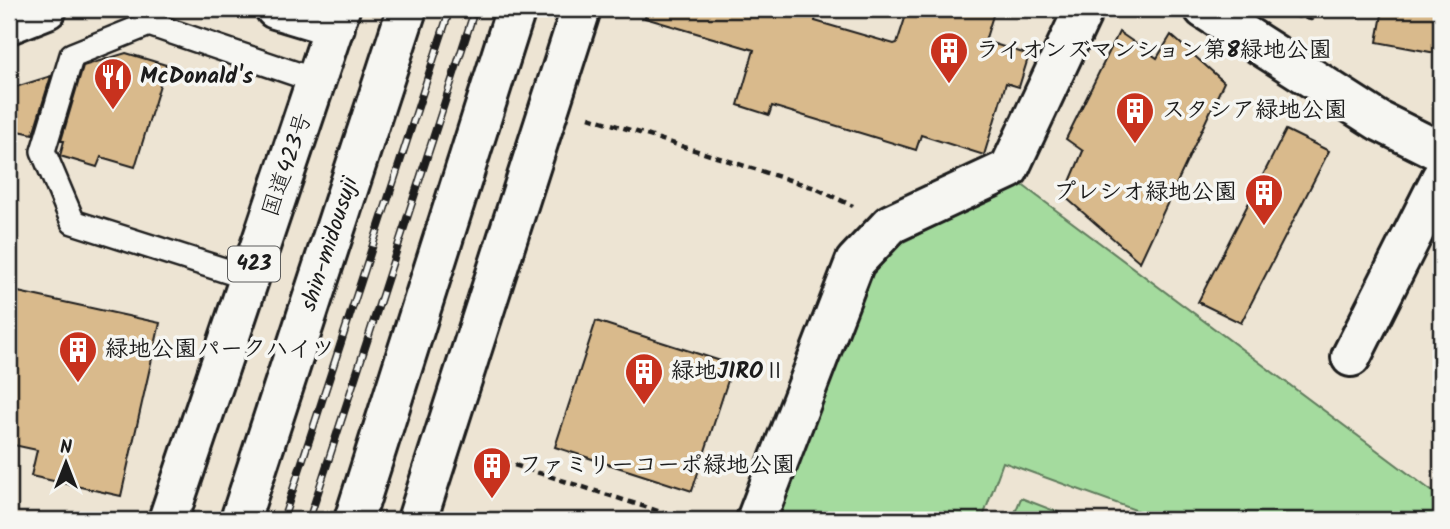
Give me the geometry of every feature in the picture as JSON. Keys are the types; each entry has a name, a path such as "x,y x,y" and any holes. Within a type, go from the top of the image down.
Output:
{"main road":[{"path":"9,23 47,9"},
{"path":"275,9 337,18"},
{"name":"shin-midousuji","path":"240,520 407,9"},
{"path":"354,520 516,9"},
{"path":"417,520 581,9"},
{"path":"756,520 855,262 891,224 1009,169 1084,9"},
{"path":"1204,9 1379,121 1441,152"},
{"name":"国道423号","path":"168,520 337,18"},
{"path":"1351,357 1441,178"}],"lane":[{"path":"249,278 73,222 44,150 72,55 149,24 317,81"}],"path":[{"path":"584,115 815,188"},
{"path":"471,451 686,520"}],"green space":[{"path":"1021,184 1441,498 1441,520 1163,520 1003,462 982,520 777,520 867,277 901,243"},
{"path":"1021,498 1078,520 1012,520"}],"building":[{"path":"647,9 818,9 815,21 894,44 897,43 908,9 995,9 985,41 1029,55 1019,87 1006,83 984,155 921,135 916,150 772,106 769,115 738,105 754,50 645,18"},
{"path":"1383,9 1441,9 1441,54 1377,42"},
{"name":"スタシア緑地公園","path":"1119,32 1157,58 1171,35 1224,82 1140,262 1064,196 1083,151 1066,139"},
{"name":"McDonald's","path":"126,53 166,65 135,167 101,157 97,167 60,156 64,141 61,141 83,66"},
{"path":"51,76 33,134 9,129 9,89"},
{"name":"プレシオ緑地公園","path":"1286,130 1329,151 1241,323 1198,302"},
{"name":"緑地公園パークハイツ","path":"9,290 160,323 121,496 31,476 37,450 9,444"},
{"name":"緑地JIROⅡ","path":"596,321 733,365 692,491 555,447"}],"railway":[{"path":"283,520 450,9"},
{"path":"309,520 475,9"}],"place":[{"name":"ライオンズマンション第8緑地公園","path":"949,85"},
{"name":"McDonald's","path":"113,111"},
{"name":"スタシア緑地公園","path":"1135,145"},
{"name":"プレシオ緑地公園","path":"1264,227"},
{"name":"緑地公園パークハイツ","path":"78,384"},
{"name":"緑地JIROⅡ","path":"644,406"},
{"name":"ファミリーコーポ緑地公園","path":"492,500"}]}
